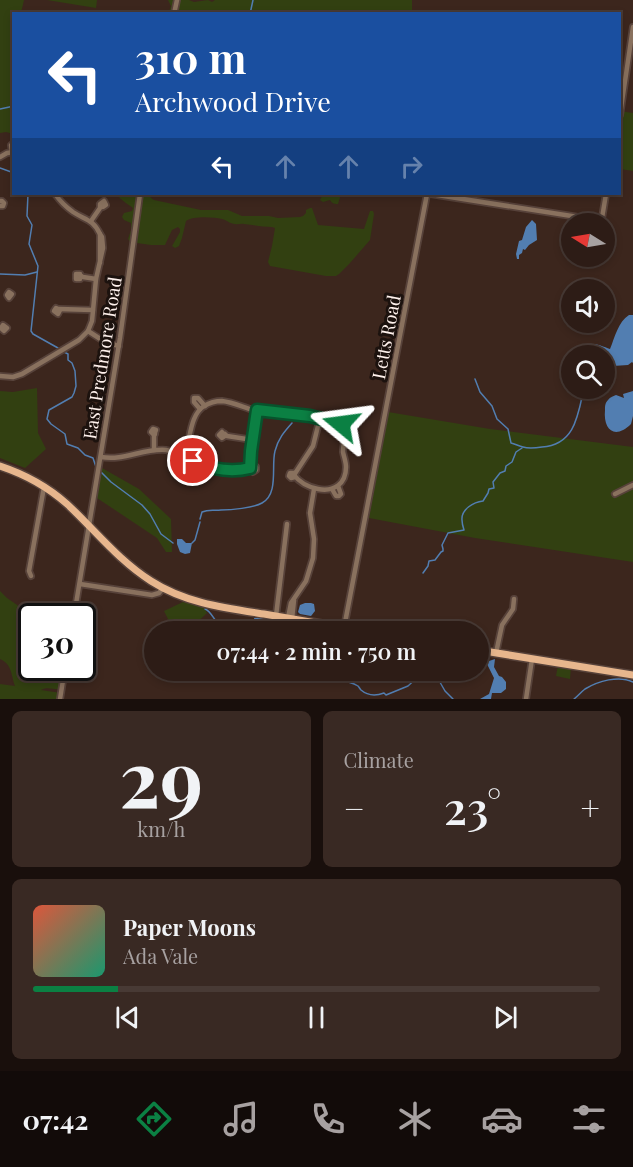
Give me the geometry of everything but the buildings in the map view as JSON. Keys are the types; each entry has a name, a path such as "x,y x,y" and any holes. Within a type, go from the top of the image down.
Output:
{"main road":[{"path":"0,466 25,476 66,503 130,567 163,588 209,605 306,621"},
{"path":"489,651 633,675"}],"street":[{"path":"621,107 633,27"},
{"path":"624,83 633,85"},
{"path":"0,376 22,374 79,340 88,331 92,321 96,279 104,248 102,237 91,221 73,213 56,195"},
{"name":"East Predmore Road","path":"76,603 119,346 140,195"},
{"name":"Letts Road","path":"345,621 429,195"},
{"path":"435,195 597,220 602,218 606,195"},
{"path":"0,201 4,204 0,206"},
{"path":"91,221 101,207"},
{"path":"81,277 96,279"},
{"path":"60,310 70,308 93,310"},
{"path":"88,331 105,342 119,346"},
{"path":"184,456 192,422 202,407 212,402 221,401 257,410 320,418 345,428 343,449 345,472 335,488 314,489 304,485 295,475 313,446 320,418"},
{"path":"101,457 120,458 154,450 172,451 218,469 234,471 250,467 257,410"},
{"path":"154,435 154,450"},
{"path":"225,436 253,440"},
{"path":"615,494 633,485"},
{"path":"30,576 44,487"},
{"path":"290,618 294,600 306,580 313,558 314,539 310,513 314,489"},
{"path":"276,616 287,524"},
{"path":"80,584 152,596 163,588"},
{"path":"496,652 502,626 513,609 514,599"},
{"path":"526,699 532,658"},
{"path":"60,699 63,681"}],"green space":[{"path":"0,0 24,0 21,12 12,12 12,134 0,133"},
{"path":"47,0 97,0 96,8"},
{"path":"168,0 194,2 208,0 212,2 215,0 412,0 411,12 169,12 171,6"},
{"path":"621,111 633,113 633,171 621,169"},
{"path":"118,195 138,195 131,243 128,239 131,223 122,217 124,213 132,211 133,208"},
{"path":"141,195 150,195 154,200 201,210 228,210 242,216 300,217 306,213 306,210 312,208 318,225 364,229 370,211 374,214 370,240 336,276 270,266 268,262 275,228 272,227 233,224 218,218 198,218 186,221 179,246 175,248 172,246 180,232 178,227 172,230 165,245 136,242"},
{"path":"322,195 341,195 338,204 330,200 323,202 320,200"},
{"path":"37,388 38,433 46,449 25,468 0,458 0,391 13,392"},
{"path":"388,412 490,429 633,447 633,562 475,538 369,518"},
{"path":"102,468 139,489 171,519 172,552 166,552 157,538 97,498"},
{"path":"0,591 18,606 18,681 61,681 60,689 41,690 61,693 60,699 0,699 0,684 15,686 9,667 0,659"},
{"path":"183,602 203,606 207,613 199,621 169,621 164,611"},
{"path":"558,665 571,667 570,679 556,676"}],"water":[{"path":"532,220 536,224 537,240 525,250 523,249 517,259 519,241 522,240 526,227"},
{"path":"633,315 633,363 615,366 615,345 612,345 619,326 625,318"},
{"path":"633,391 633,416 631,424 615,432 606,423 605,406 609,399 615,399 616,395 624,398 623,394"},
{"path":"177,539 192,543 190,553 180,552"},
{"path":"314,604 315,611 311,616 298,612 300,605"},
{"path":"254,618 284,621 254,621"},
{"path":"495,659 494,667 506,682 506,689 501,693 492,693 491,699 480,699 489,694 494,678 489,668 489,661"}],"waterway":[{"path":"250,12 253,0"},
{"path":"0,109 12,106"},
{"path":"0,168 12,172"},
{"path":"28,195 27,216 32,225 29,244 38,266 31,331 58,348"},
{"path":"0,274 25,275 37,272"},
{"path":"64,352 68,354 68,360 75,371 76,386 72,397 49,410 47,419 65,434 67,444 93,458 96,467"},
{"path":"475,379 480,392 492,406 497,419 508,429 511,443 528,448 553,445 562,441 573,427 581,399"},
{"path":"200,519 202,512 205,511 248,507 258,505 267,499 273,487 276,447 292,423"},
{"path":"423,573 429,561 435,560 443,551 442,545 448,533 464,530 462,516 466,509 483,501 489,489 494,488 493,482 500,473 505,471 516,452 522,448"},
{"path":"100,471 142,505 161,534 173,543"},
{"path":"192,543 200,522"},
{"path":"205,609 216,621"},
{"path":"574,699 585,689 602,681 621,679 633,682"},
{"path":"346,681 372,695 384,693 386,695 408,686 413,681"},
{"path":"439,681 453,699"}],"route":[{"path":"193,461 218,469 234,471 250,468 257,410 310,416 341,424"}]}
